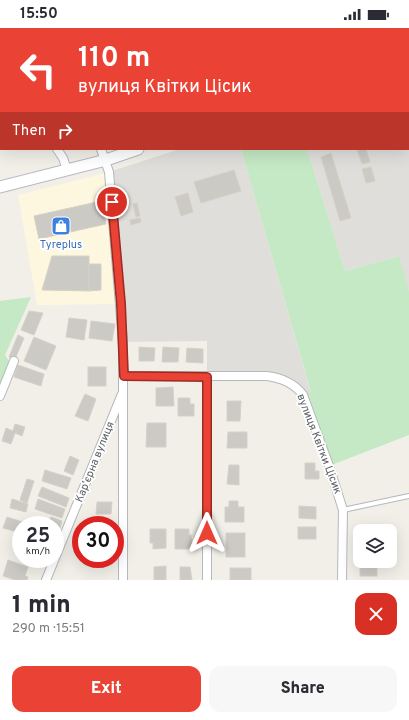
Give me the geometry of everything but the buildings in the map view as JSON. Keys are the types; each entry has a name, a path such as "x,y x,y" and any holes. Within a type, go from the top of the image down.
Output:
{"main road":[{"path":"0,187 106,160 135,150"}],"street":[{"path":"58,150 63,158 67,170"},
{"path":"101,150 109,172 121,304 124,376 123,580"},
{"path":"0,396 14,362"},
{"name":"вулиця Квітки Цісик","path":"124,376 273,377 286,381 299,389 303,395 329,466 343,510 342,580"},
{"path":"207,377 207,580"},
{"name":"Карʼєрна вулиця","path":"46,580 124,389"}],"lane":[{"path":"343,510 409,496"}],"shaded area":[{"path":"177,150 241,150 311,393 303,395 287,381 207,377 207,341 123,342 109,172"},
{"path":"307,150 409,150 409,291 398,256 345,271"},
{"path":"109,172 121,304 37,305 18,195"}],"green space":[{"path":"241,150 307,150 345,271 399,256 409,291 409,435 329,466 303,395 311,392"},
{"path":"31,297 5,355 9,361 0,385 0,301"}],"place":[{"name":"Tyreplus","path":"61,226"}],"route":[{"path":"112,202 121,304 124,376 207,377 207,533"}]}
